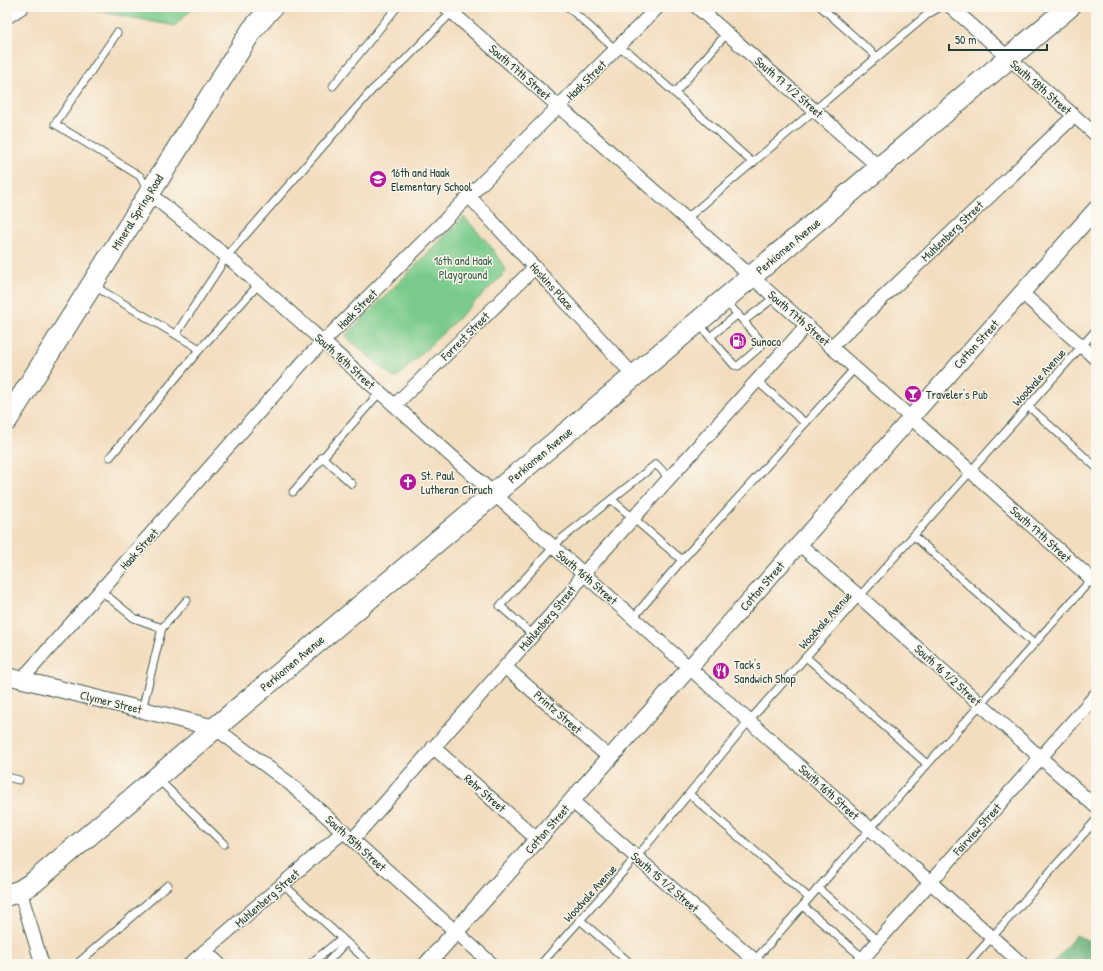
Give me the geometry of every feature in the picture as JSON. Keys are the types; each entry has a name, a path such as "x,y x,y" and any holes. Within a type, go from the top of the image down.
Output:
{"main road":[{"name":"Mineral Spring Road","path":"7,420 252,30 272,7"},
{"name":"Perkiomen Avenue","path":"14,893 34,882 634,376 704,330 731,306 752,276 1069,7"}],"street":[{"path":"7,17 22,7"},
{"name":"Haak Street","path":"15,678 101,591 300,366 658,7"},
{"name":"South 17 1/2 Street","path":"697,7 880,168"},
{"name":"South 18th Street","path":"951,7 1096,135"},
{"name":"South 17th Street","path":"449,9 1094,578"},
{"name":"Muhlenberg Street","path":"831,347 1074,116"},
{"name":"South 16th Street","path":"149,193 259,284 1022,964"},
{"name":"Hoskins Place","path":"469,196 634,376"},
{"name":"Cotton Street","path":"428,964 1096,209"},
{"name":"Forrest Street","path":"395,405 535,267"},
{"path":"1022,292 1096,359"},
{"name":"Muhlenberg Street","path":"190,964 283,884 348,835 433,747 570,593 584,573 807,325"},
{"name":"South 16 1/2 Street","path":"799,544 1096,807"},
{"name":"Printz Street","path":"505,667 610,758"},
{"name":"Clymer Street","path":"15,678 215,728"},
{"name":"Fairview Street","path":"860,961 1096,695"},
{"name":"South 15th Street","path":"215,728 289,783 492,964"},
{"name":"Rehr Street","path":"433,747 538,840"},
{"name":"South 15 1/2 Street","path":"572,801 753,961"},
{"path":"14,893 42,964"},
{"path":"205,951 219,964"}],"lane":[{"path":"333,86 397,7"},
{"path":"568,7 617,49 632,55 752,162"},
{"path":"821,7 877,57"},
{"path":"686,219 928,14 940,7"},
{"path":"176,334 227,256 372,90 405,60 449,9"},
{"path":"116,33 55,124 140,176 149,193"},
{"path":"674,93 727,33"},
{"path":"110,458 200,349 259,284"},
{"path":"91,285 200,349"},
{"path":"744,321 775,297"},
{"path":"704,330 734,365 738,366 761,346 759,339 731,306"},
{"name":"Woodvale Avenue","path":"541,964 636,857 749,721 1096,330"},
{"path":"633,618 682,560 855,368"},
{"path":"757,381 805,423"},
{"path":"293,492 380,392"},
{"path":"1028,406 1096,467"},
{"path":"322,458 352,484"},
{"path":"533,635 500,606 554,547 656,464 669,478"},
{"path":"612,500 682,560"},
{"path":"914,536 1034,644"},
{"path":"753,961 980,704 1094,578"},
{"path":"101,591 134,618 162,628"},
{"path":"142,710 162,628 188,600"},
{"path":"806,657 927,764"},
{"path":"7,777 20,780"},
{"path":"157,777 224,844"},
{"path":"689,794 809,898"},
{"path":"968,964 1096,820"},
{"path":"283,884 370,964"},
{"path":"77,964 168,885"},
{"path":"818,888 878,941"},
{"path":"803,906 860,961"},
{"path":"580,920 631,964"},
{"path":"310,964 344,940"},
{"path":"326,964 344,940"}],"green space":[{"path":"77,7 194,7 175,26"},
{"name":"16th and Haak Playground","path":"464,217 489,244 505,268 506,272 395,379 345,336"},
{"path":"1076,935 1096,944 1096,964 1052,964"}],"place":[{"name":"16th and Haak Elementary School","path":"378,179"},
{"name":"Sunoco","path":"738,341"},
{"name":"Traveler's Pub","path":"913,394"},
{"name":"St. Paul Lutheran Chruch","path":"408,482"},
{"name":"Tack's Sandwich Shop","path":"721,671"}]}
